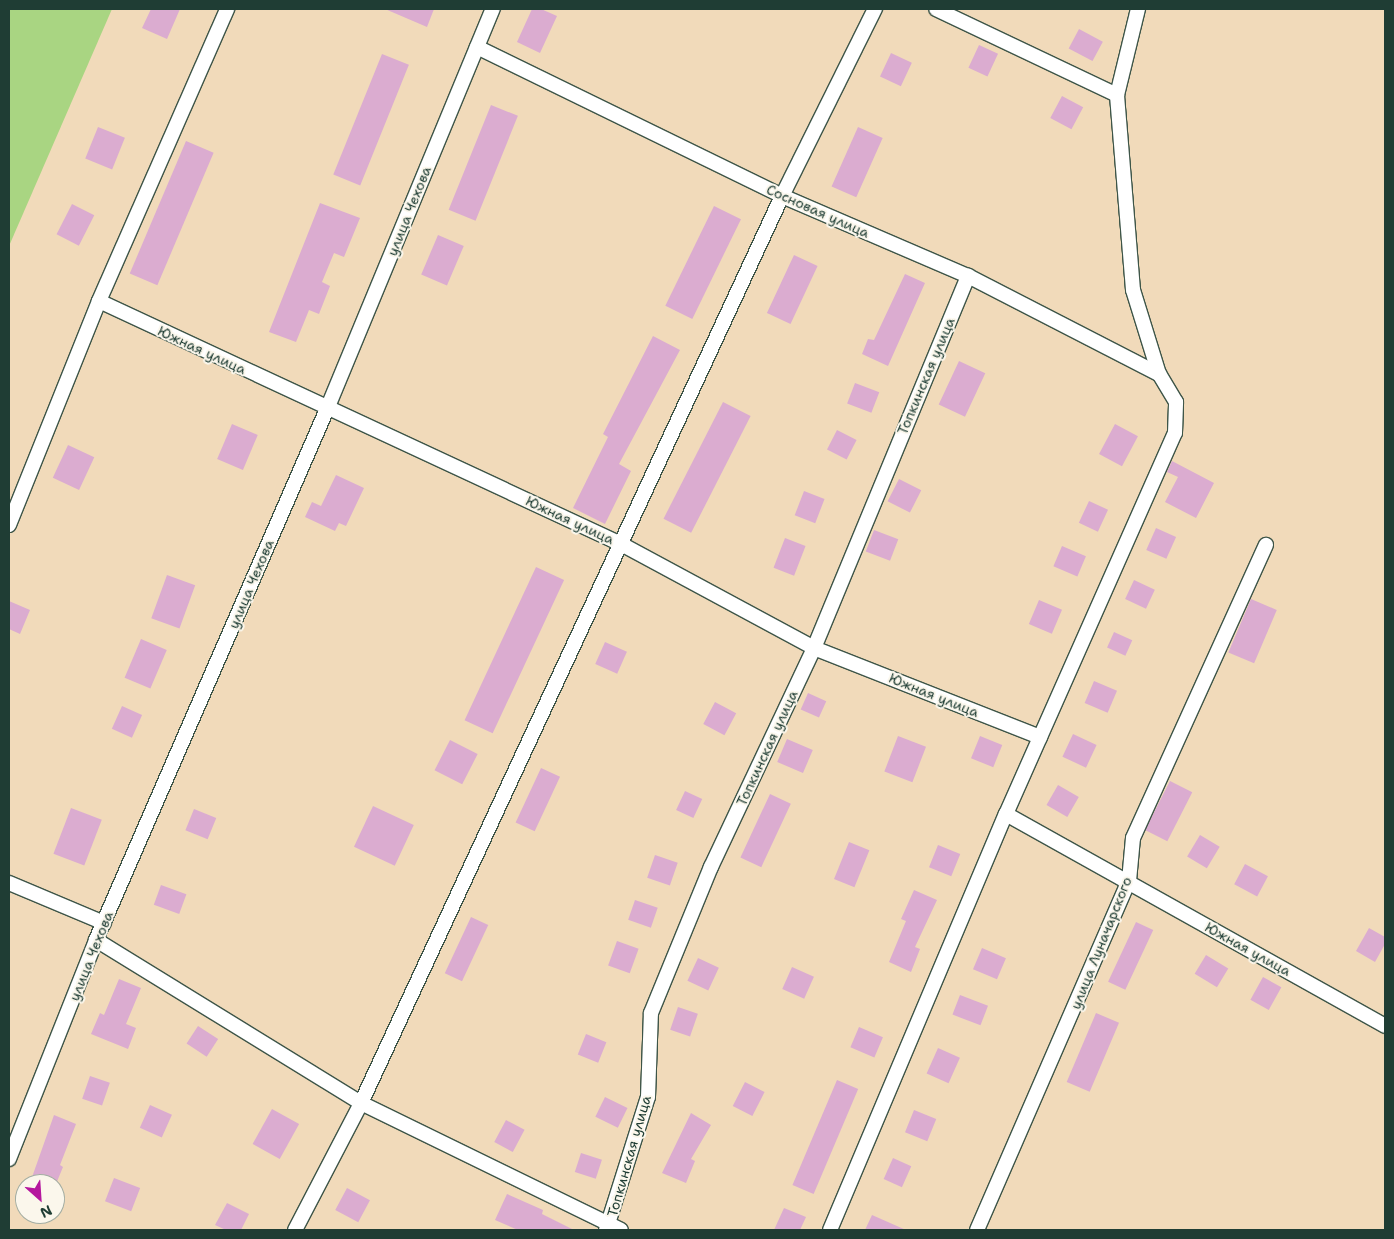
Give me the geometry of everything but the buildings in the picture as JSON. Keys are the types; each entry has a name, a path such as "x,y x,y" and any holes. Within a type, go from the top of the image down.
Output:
{"street":[{"path":"9,525 99,301 227,9"},
{"name":"улица Чехова","path":"9,1159 96,940 327,409 493,9"},
{"path":"295,1230 361,1104 782,196 875,9"},
{"path":"936,9 1117,95"},
{"path":"830,1230 1006,814 1175,433 1176,402 1159,374 1133,290 1117,95 1138,9"},
{"name":"Сосновая улица","path":"477,47 782,196 968,276 1159,374"},
{"name":"Топкинская улица","path":"612,1228 648,1097 651,1013 711,867 814,648 968,276"},
{"name":"Южная улица","path":"99,301 327,409 621,544 814,648 1040,737"},
{"name":"улица Луначарского","path":"977,1230 1129,881 1133,838 1266,545"},
{"name":"Южная улица","path":"1006,814 1129,881 1385,1026"},
{"path":"9,883 104,923"},
{"path":"96,940 361,1104 612,1228"}],"green space":[{"path":"9,9 112,9 9,246"}]}
